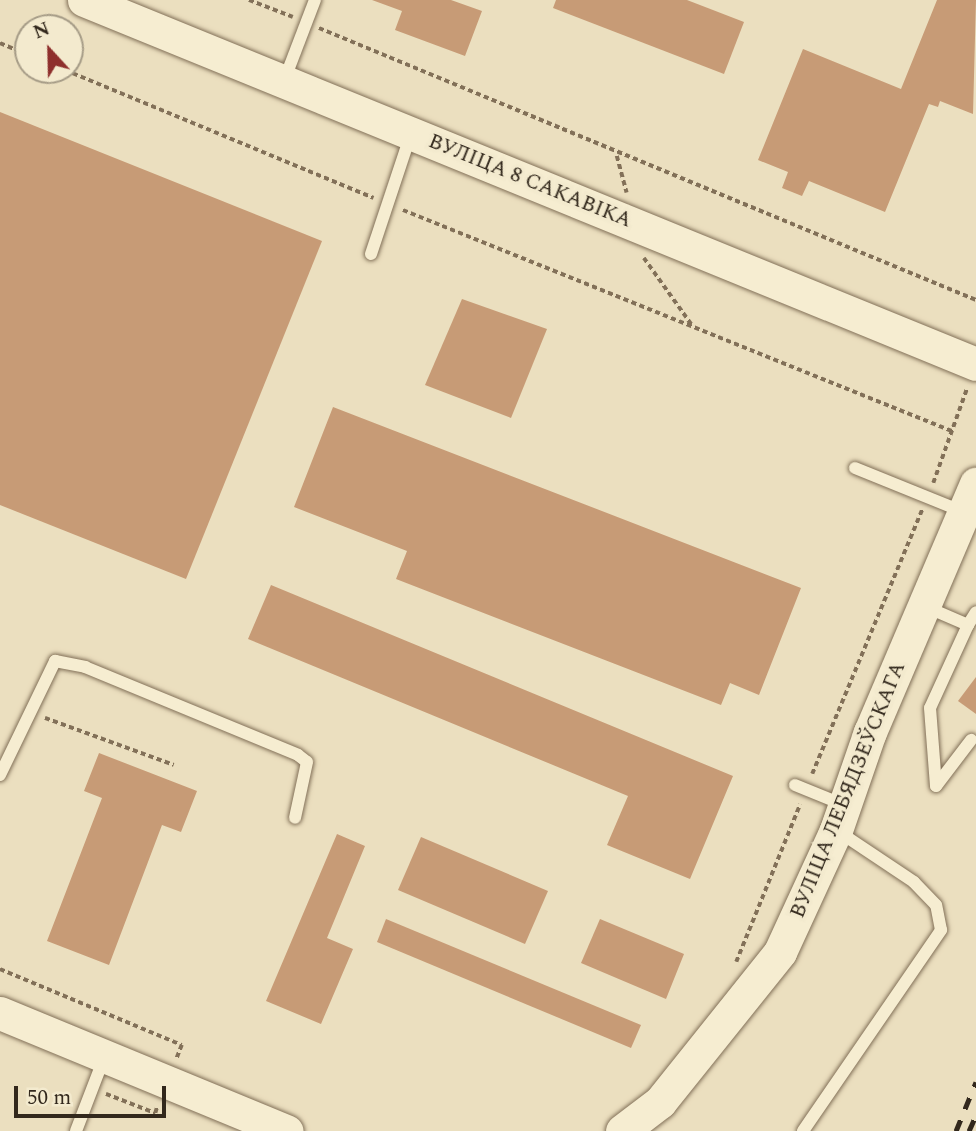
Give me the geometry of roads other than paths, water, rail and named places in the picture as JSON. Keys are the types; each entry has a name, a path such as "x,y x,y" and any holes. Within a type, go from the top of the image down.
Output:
{"main road":[{"name":"ВУЛІЦА 8 САКАВІКА","path":"84,0 976,364"},
{"name":"ВУЛІЦА ЛЕБЯДЗЕЎСКАГА","path":"622,1131 660,1102 780,952 840,817 870,732 970,498"},
{"path":"0,1013 279,1130"}],"lane":[{"path":"284,81 315,0"},
{"path":"371,254 411,133"},
{"path":"855,468 928,497 970,498"},
{"path":"924,605 968,625"},
{"path":"971,740 936,786 930,708 976,612"},
{"path":"0,775 55,661 85,667 298,755 307,762 295,818"},
{"path":"800,787 840,817 914,882 936,905 941,930 803,1131"},
{"path":"76,1131 104,1058"}],"railway":[{"path":"956,1131 976,1082"},
{"path":"969,1131 976,1115"}]}
